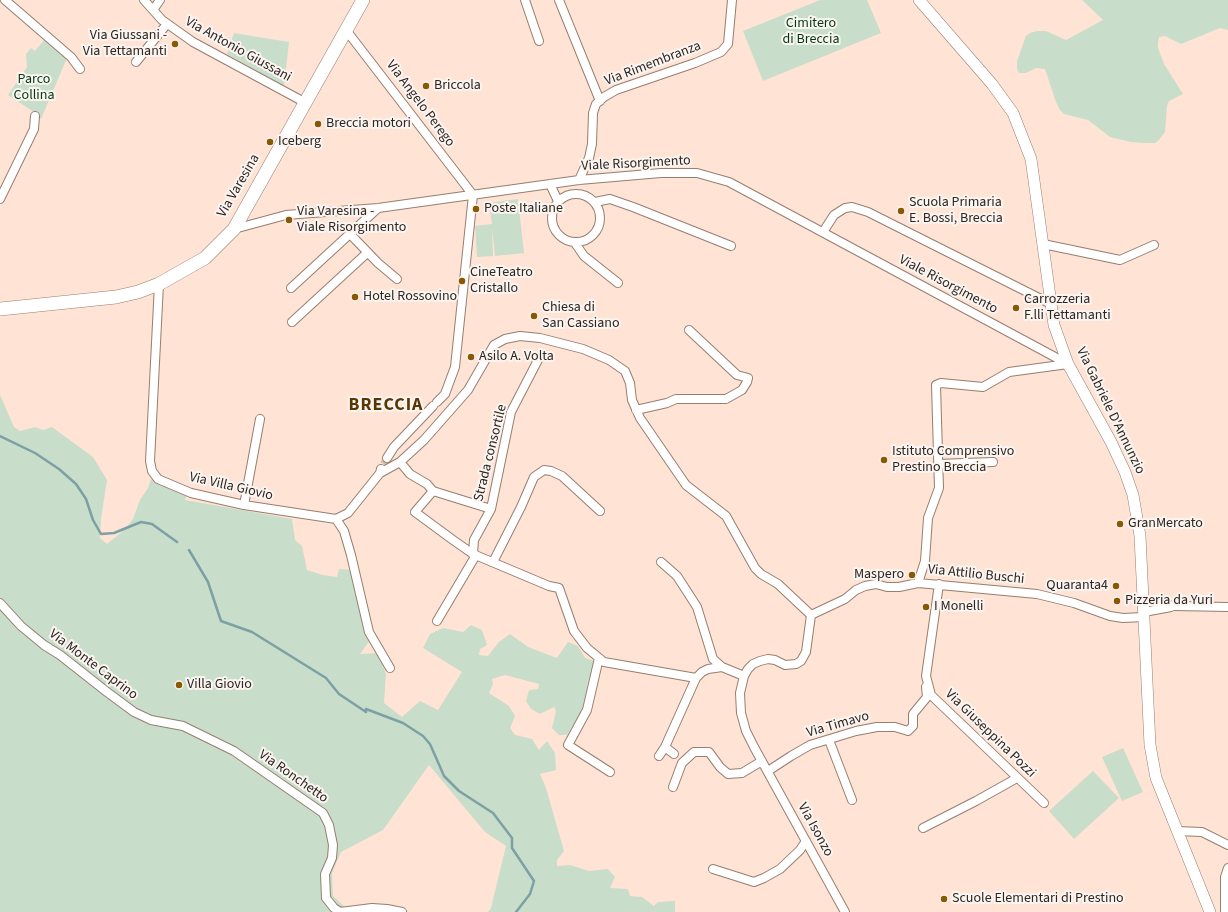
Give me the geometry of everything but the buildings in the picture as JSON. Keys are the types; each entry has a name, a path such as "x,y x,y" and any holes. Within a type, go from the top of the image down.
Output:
{"main road":[{"name":"Via Varesina","path":"0,309 116,297 138,292 159,284 205,258 234,229 363,0"},
{"name":"Via Gabriele D'Annunzio","path":"919,0 992,84 1014,113 1031,159 1054,325 1068,364 1111,442 1125,472 1133,495 1140,536 1150,745 1156,778 1210,912"}],"street":[{"path":"5,0 71,57 80,69"},
{"name":"Via Antonio Giussani","path":"144,0 167,24 193,42 306,102"},
{"path":"153,10 160,0"},
{"path":"525,0 539,41"},
{"path":"559,0 600,101"},
{"name":"Via Rimembranza","path":"579,180 589,158 592,144 593,113 596,104 616,90 695,63 721,52 728,44 732,0"},
{"path":"136,62 167,24"},
{"name":"Via Angelo Perego","path":"346,30 472,195"},
{"path":"0,199 34,129 35,116"},
{"name":"Viale Risorgimento","path":"234,229 286,214 378,208 579,180 661,172 697,173 729,182 1068,364"},
{"path":"550,184 558,201"},
{"path":"577,194 588,197 595,202 600,213 600,225 590,238 583,242 575,243 564,239 555,231 551,216 558,201 565,196 577,194"},
{"path":"380,473 381,468 394,446 445,394 455,367 472,195"},
{"path":"595,202 610,199 633,206 731,246"},
{"path":"823,232 834,214 845,208 852,207 868,212 1051,304"},
{"path":"292,288 378,208"},
{"path":"350,234 367,253 396,279"},
{"path":"575,243 584,256 618,283"},
{"path":"1043,244 1120,260 1154,245"},
{"path":"292,322 367,253"},
{"name":"Via Villa Giovio","path":"159,284 150,461 152,471 158,479 191,493 244,505 336,519"},
{"path":"636,410 667,403 676,399 726,399 742,390 748,378 737,375 689,330"},
{"path":"390,668 368,632 351,555 344,531 336,519 348,513 380,473 400,462 424,440 468,390 494,345 505,338 520,336 540,338 582,349 609,360 625,371 630,383 632,400 640,418 686,485 726,516 755,568 761,574 778,584 811,616 806,652 801,661 791,665 786,665 775,660 768,659 760,661 753,664 744,676 722,667 714,659 697,606 677,576 661,562"},
{"name":"Strada consortile","path":"437,621 475,555 474,540 491,509 511,412 538,360"},
{"path":"918,583 925,561 928,518 939,488 936,385 941,383 983,387 1009,372 1068,364"},
{"path":"438,402 454,406"},
{"path":"244,505 260,419"},
{"path":"400,462 410,474 427,484 433,491 491,509"},
{"path":"938,464 992,462"},
{"path":"493,562 526,496 534,476 544,470 551,471 562,476 600,511"},
{"path":"433,491 415,512 452,540 475,555 549,586 559,588 574,631 587,648 604,662 696,678"},
{"name":"Via Attilio Buschi","path":"811,616 845,599 856,590 865,586 876,584 887,587 899,587 918,583 1037,594 1074,603 1110,616 1123,618 1144,610 1174,606 1225,609"},
{"name":"Via Giuseppina Pozzi","path":"939,584 926,676 931,695 1044,803"},
{"name":"Via Monte Caprino","path":"0,603 21,626 44,645 60,655 134,712 151,720 183,726"},
{"path":"599,658 587,710 568,745 610,772"},
{"path":"659,756 665,747 696,678 708,669 722,667"},
{"name":"Via Isonzo","path":"744,676 740,693 741,713 746,731 845,912"},
{"name":"Via Timavo","path":"768,771 801,750 856,731 877,727 895,727 908,731 913,726 913,714 926,697 926,676"},
{"name":"Via Ronchetto","path":"183,726 234,751 323,813 329,825 333,845 332,858 325,874 326,898 334,908 340,912 372,908 402,912"},
{"path":"829,740 852,800"},
{"path":"665,747 674,754"},
{"path":"673,788 682,763 694,752 709,752 720,767 728,774 742,773 762,761"},
{"path":"923,828 976,802 1017,778"},
{"path":"1177,831 1202,832 1228,845"},
{"path":"714,869 754,882 780,869 800,850 806,840"},
{"path":"1225,912 1225,877 1228,868"}],"green space":[{"name":"Cimitero di Breccia","path":"820,0 867,0 881,33 763,81 743,31"},
{"path":"1082,0 1228,0 1228,30 1220,28 1181,44 1165,36 1159,37 1158,48 1164,64 1183,94 1169,101 1167,106 1165,132 1155,143 1131,142 1110,137 1088,120 1064,114 1056,102 1045,69 1036,68 1026,73 1019,73 1017,69 1017,61 1026,36 1030,33 1046,31 1066,40 1103,20"},
{"path":"234,33 289,42 284,86 227,54"},
{"name":"Parco Collina","path":"45,39 67,58 41,119 37,114 8,95 27,67 26,54 31,48 35,51"},
{"path":"518,199 524,253 495,256 492,228 493,256 477,257 475,226 492,224 489,203"},
{"path":"0,395 14,427 20,431 35,427 43,430 52,427 93,457 107,480 101,519 100,538 107,544 124,530 133,519 140,500 148,488 151,479 187,494 185,500 292,519 295,540 302,546 307,570 323,575 337,577 339,569 351,570 370,640 360,654 378,653 386,674 384,703 402,717 420,701 438,710 462,672 423,648 430,634 443,628 463,632 471,625 482,630 487,645 480,649 479,655 488,656 499,642 510,634 528,647 557,658 568,642 578,646 585,658 597,662 588,681 586,705 567,735 559,735 552,728 556,711 554,707 540,714 531,709 526,701 529,690 538,689 539,684 505,675 492,679 493,684 489,693 509,706 515,716 510,728 515,735 532,739 539,750 547,741 555,753 556,770 540,774 546,788 564,851 557,860 557,866 570,865 589,871 608,869 615,877 610,888 628,889 630,896 642,897 654,906 658,902 675,901 675,912 488,912 491,908 506,846 485,832 429,765 383,830 341,852 332,873 333,896 346,908 360,905 383,905 403,909 408,912 0,912"},
{"path":"1123,748 1143,792 1122,801 1102,757"},
{"path":"1093,771 1119,798 1074,839 1049,811"}],"waterway":[{"path":"0,436 35,453 59,469 76,484 86,499 93,520 101,534 114,533 141,522 152,524 177,542"},
{"path":"189,550 208,582 221,621 252,632 326,678 339,694 366,712 366,709 403,723 423,736 430,744 444,776 459,791 493,813 512,838 512,848 534,881 530,894 516,912"}],"tunnel":[{"path":"384,464 387,458"}],"place":[{"name":"Via Giussani - Via Tettamanti","path":"175,44"},
{"name":"Briccola","path":"426,86"},
{"name":"Breccia motori","path":"318,124"},
{"name":"Iceberg","path":"270,142"},
{"name":"Poste Italiane","path":"476,209"},
{"name":"Scuola Primaria E. Bossi, Breccia","path":"901,211"},
{"name":"Via Varesina - Viale Risorgimento","path":"289,220"},
{"name":"CineTeatro Cristallo","path":"462,281"},
{"name":"Hotel Rossovino","path":"355,297"},
{"name":"Carrozzeria F.lli Tettamanti","path":"1016,308"},
{"name":"Chiesa di San Cassiano","path":"534,316"},
{"name":"Asilo A. Volta","path":"471,357"},
{"name":"Istituto Comprensivo Prestino Breccia","path":"884,460"},
{"name":"GranMercato","path":"1120,524"},
{"name":"Maspero","path":"912,575"},
{"name":"Quaranta4","path":"1116,586"},
{"name":"Pizzeria da Yuri","path":"1117,601"},
{"name":"I Monelli","path":"926,607"},
{"name":"Villa Giovio","path":"179,685"},
{"name":"Scuole Elementari di Prestino","path":"944,899"}],"district":[{"name":"BRECCIA","path":"386,406"}]}
